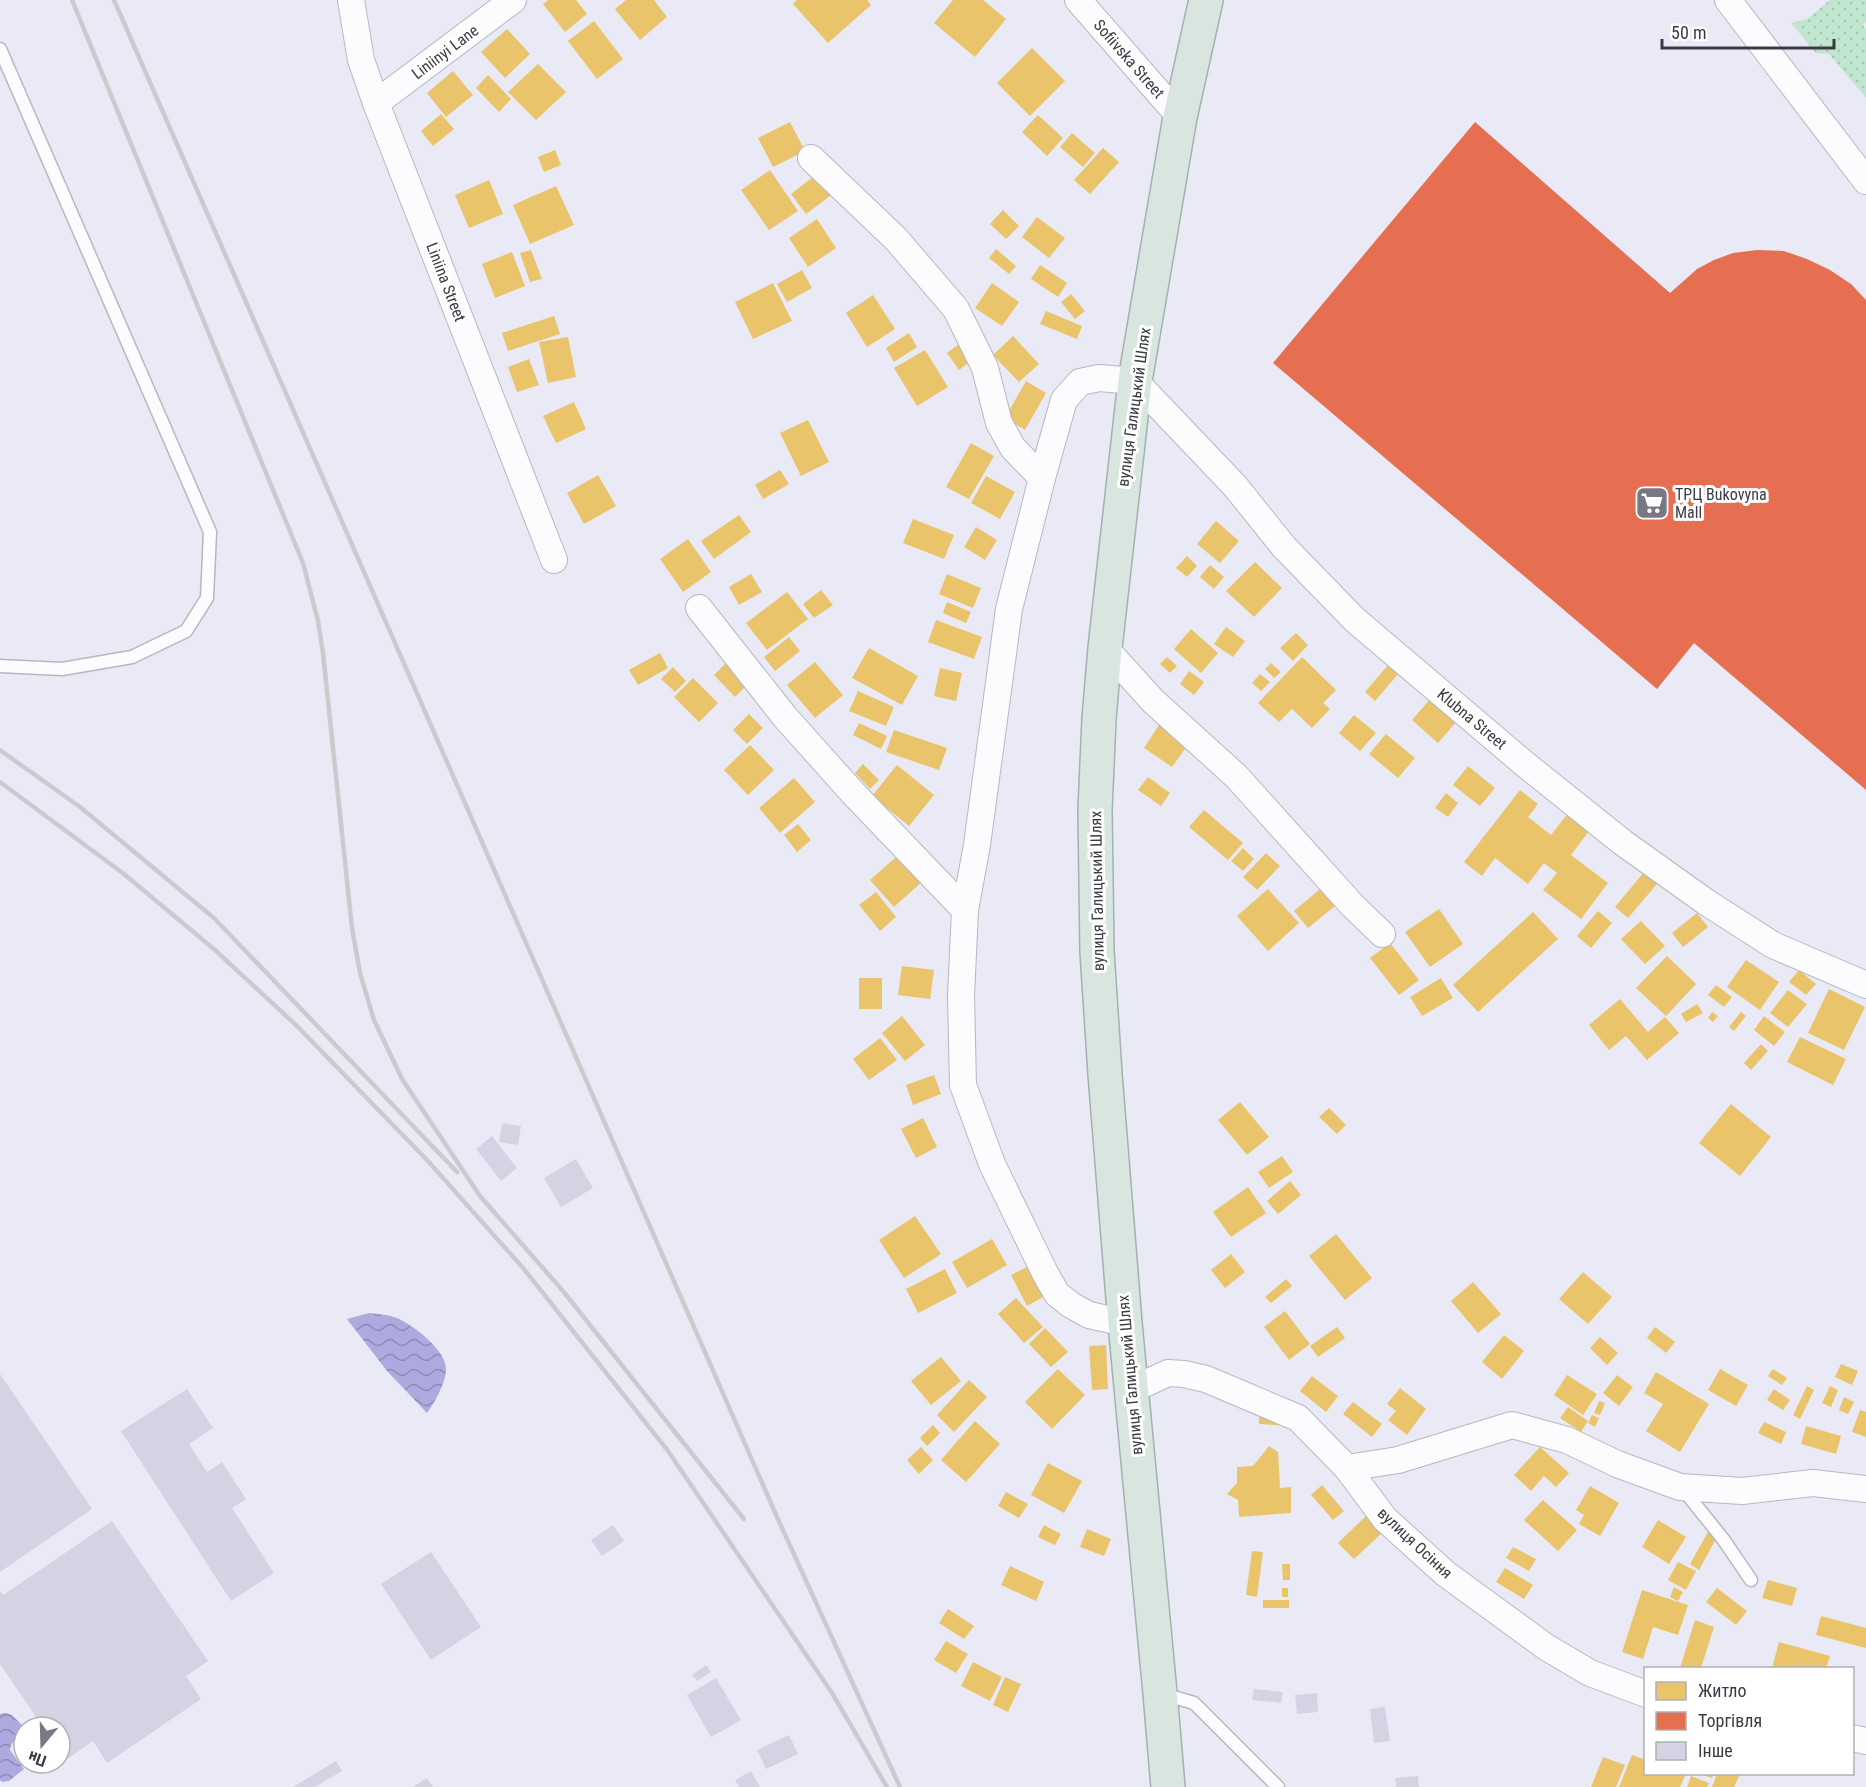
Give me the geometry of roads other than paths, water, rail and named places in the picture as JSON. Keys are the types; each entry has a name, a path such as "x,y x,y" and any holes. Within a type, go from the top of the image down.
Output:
{"highway":[{"name":"вулиця Галицький Шлях","path":"1168,1787 1125,1323 1097,951 1095,810 1105,648 1135,381 1180,117 1206,0"}],"street":[{"name":"Liniina Street","path":"351,0 361,60 376,103 554,560"},
{"name":"Liniinyi Lane","path":"376,103 513,0"},
{"name":"Sofiivska Street","path":"1078,0 1180,117"},
{"path":"1728,0 1866,181"},
{"path":"811,158 896,239 956,309 985,368 999,423 1013,448 1042,478"},
{"path":"1125,1323 1089,1316 1057,1293 1045,1274 992,1164 963,1085 961,996 965,910 977,845 1010,609 1064,400 1080,382 1099,378 1135,381"},
{"name":"Klubna Street","path":"1135,381 1235,486 1284,547 1355,620 1526,765 1623,842 1706,902 1773,945 1866,985"},
{"path":"699,608 785,717 853,793 965,910"},
{"path":"1105,648 1153,701 1236,776 1352,905 1382,934"},
{"name":"вулиця Осіння","path":"1131,1390 1168,1373 1184,1374 1206,1379 1298,1418 1347,1468 1385,1519 1446,1574 1546,1647 1590,1673 1644,1694"},
{"path":"1347,1468 1398,1460 1512,1425 1567,1440 1617,1464 1680,1487 1742,1491 1813,1483 1866,1489"}],"lane":[{"path":"0,49 210,532 207,598 186,631 132,657 62,669 0,666"},
{"path":"1680,1487 1723,1539 1751,1580"},
{"path":"1161,1693 1194,1703 1278,1787"}],"water":[{"path":"369,1313 391,1316 404,1321 436,1347 441,1355 446,1371 444,1382 427,1413 387,1371 347,1319"},
{"path":"0,1714 12,1715 10,1750 12,1775 16,1775 9,1781 2,1782 0,1780"}],"railway":[{"path":"72,0 303,563 318,621 323,653 352,928 360,973 374,1020 402,1079 480,1196 563,1291 744,1519"},
{"path":"114,0 777,1517 900,1787"},
{"path":"0,750 80,807 214,918 457,1172"},
{"path":"0,782 124,874 215,950 297,1026 427,1160 524,1269 668,1451 832,1693 887,1787"}],"place":[{"name":"ТРЦ Bukovyna Mall","path":"1652,503"}]}
